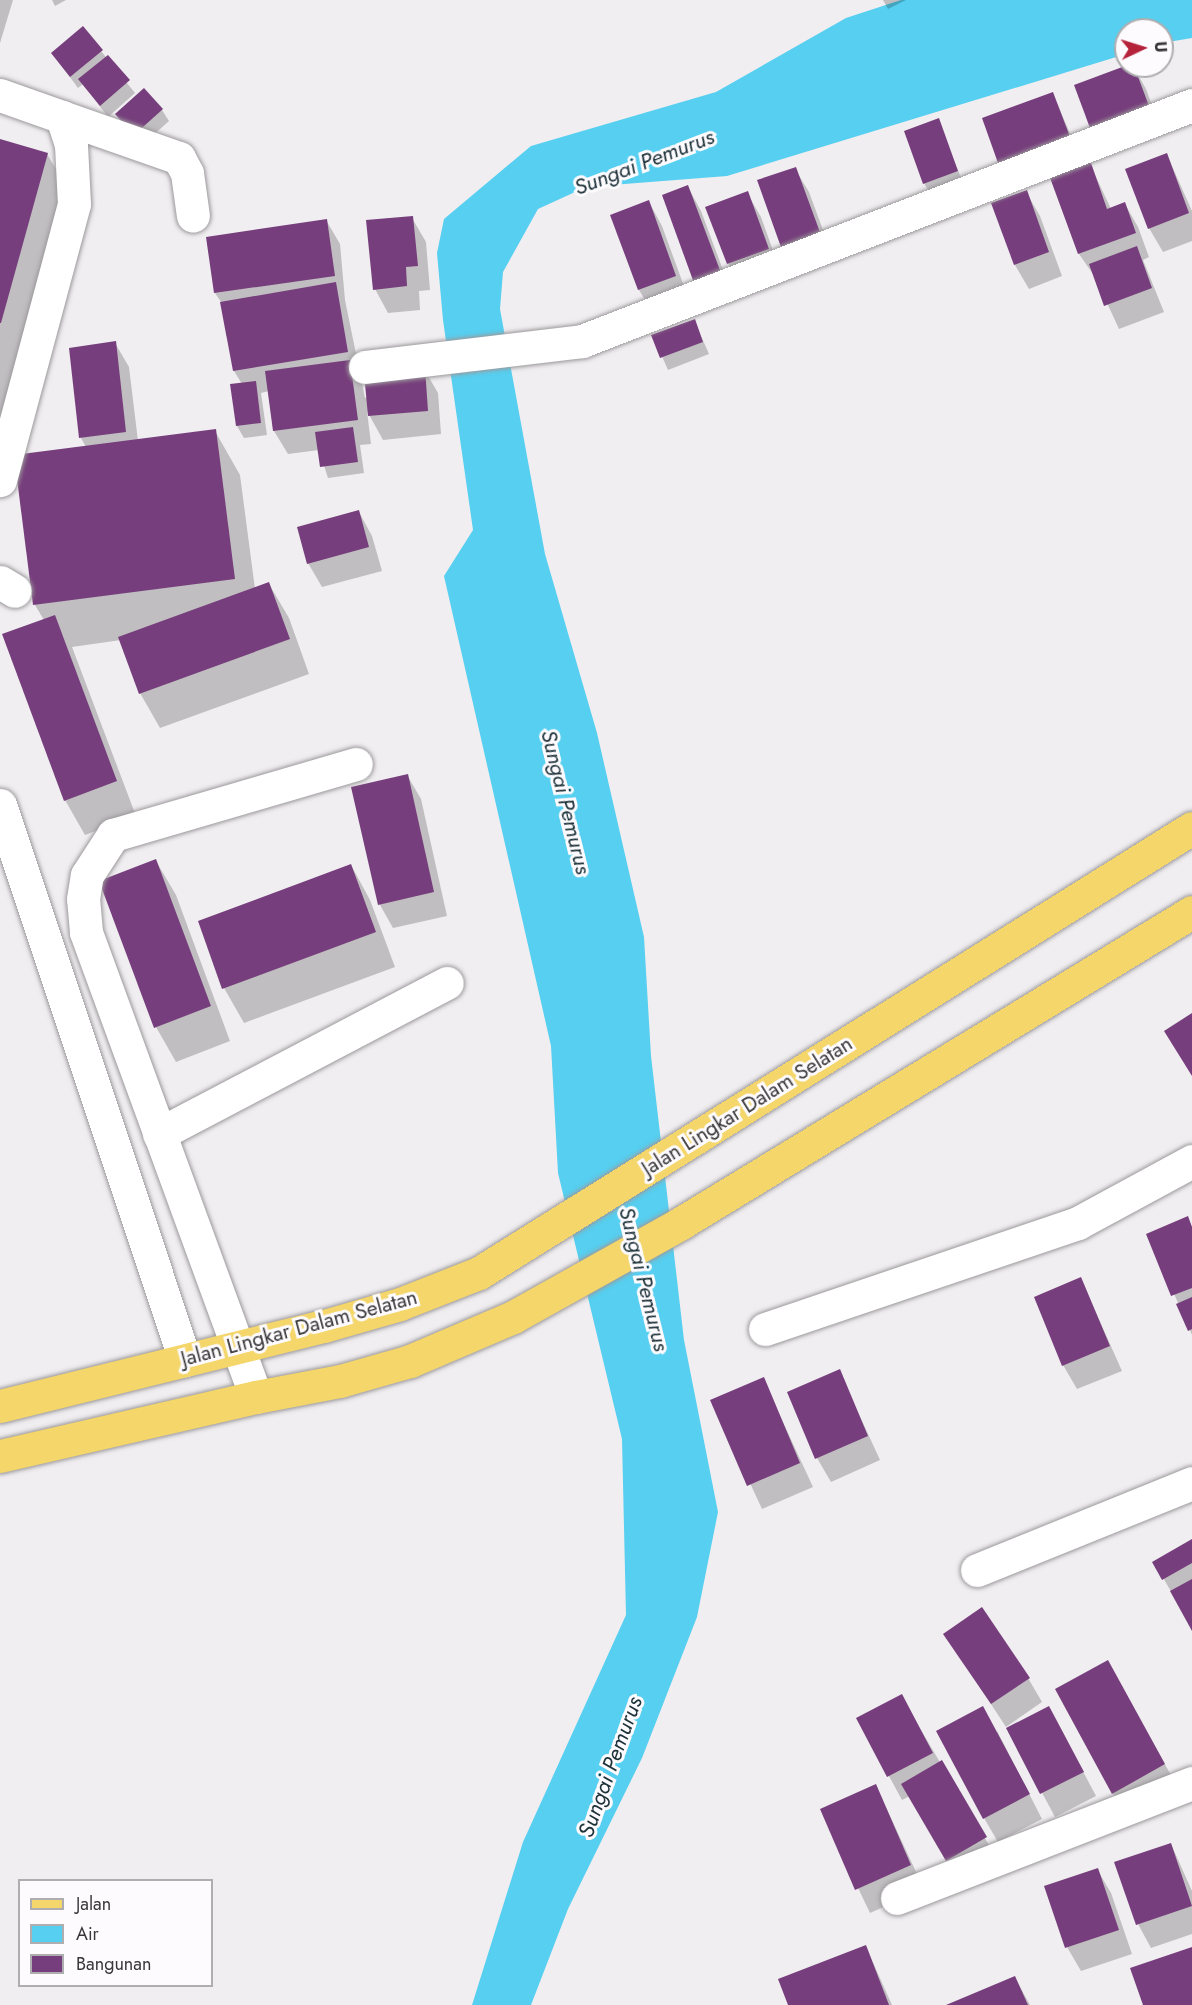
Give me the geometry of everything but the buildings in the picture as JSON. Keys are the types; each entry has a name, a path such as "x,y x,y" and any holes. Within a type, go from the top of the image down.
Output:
{"main road":[{"name":"Jalan Lingkar Dalam Selatan","path":"0,1406 400,1304 479,1273 1192,828"},
{"path":"0,1456 256,1396 340,1381 410,1362 513,1317 787,1160 1192,912"}],"street":[{"path":"0,95 179,158 187,173 193,216"},
{"path":"365,367 439,361 582,341 1192,105"},
{"path":"0,480 74,204 71,145 62,117"},
{"path":"256,1396 86,932 83,899 87,876 98,854 113,835 356,764"},
{"path":"0,805 186,1360"},
{"path":"159,1134 447,983"},
{"path":"765,1329 1078,1223 1192,1161"},
{"path":"977,1570 1192,1483"},
{"path":"897,1898 1192,1783"}],"water":[{"name":"Sungai Pemurus","path":"901,0 1192,0 1192,38 1174,41 1174,18 1114,18 1114,58 727,176 586,187 538,209 503,272 500,309 545,554 597,733 644,937 651,1056 684,1340 718,1512 697,1617 642,1758 568,1909 531,2005 472,2005 523,1842 626,1615 622,1439 558,1173 551,1046 444,576 473,530 443,320 437,253 444,219 531,146 716,92 846,18"}]}
